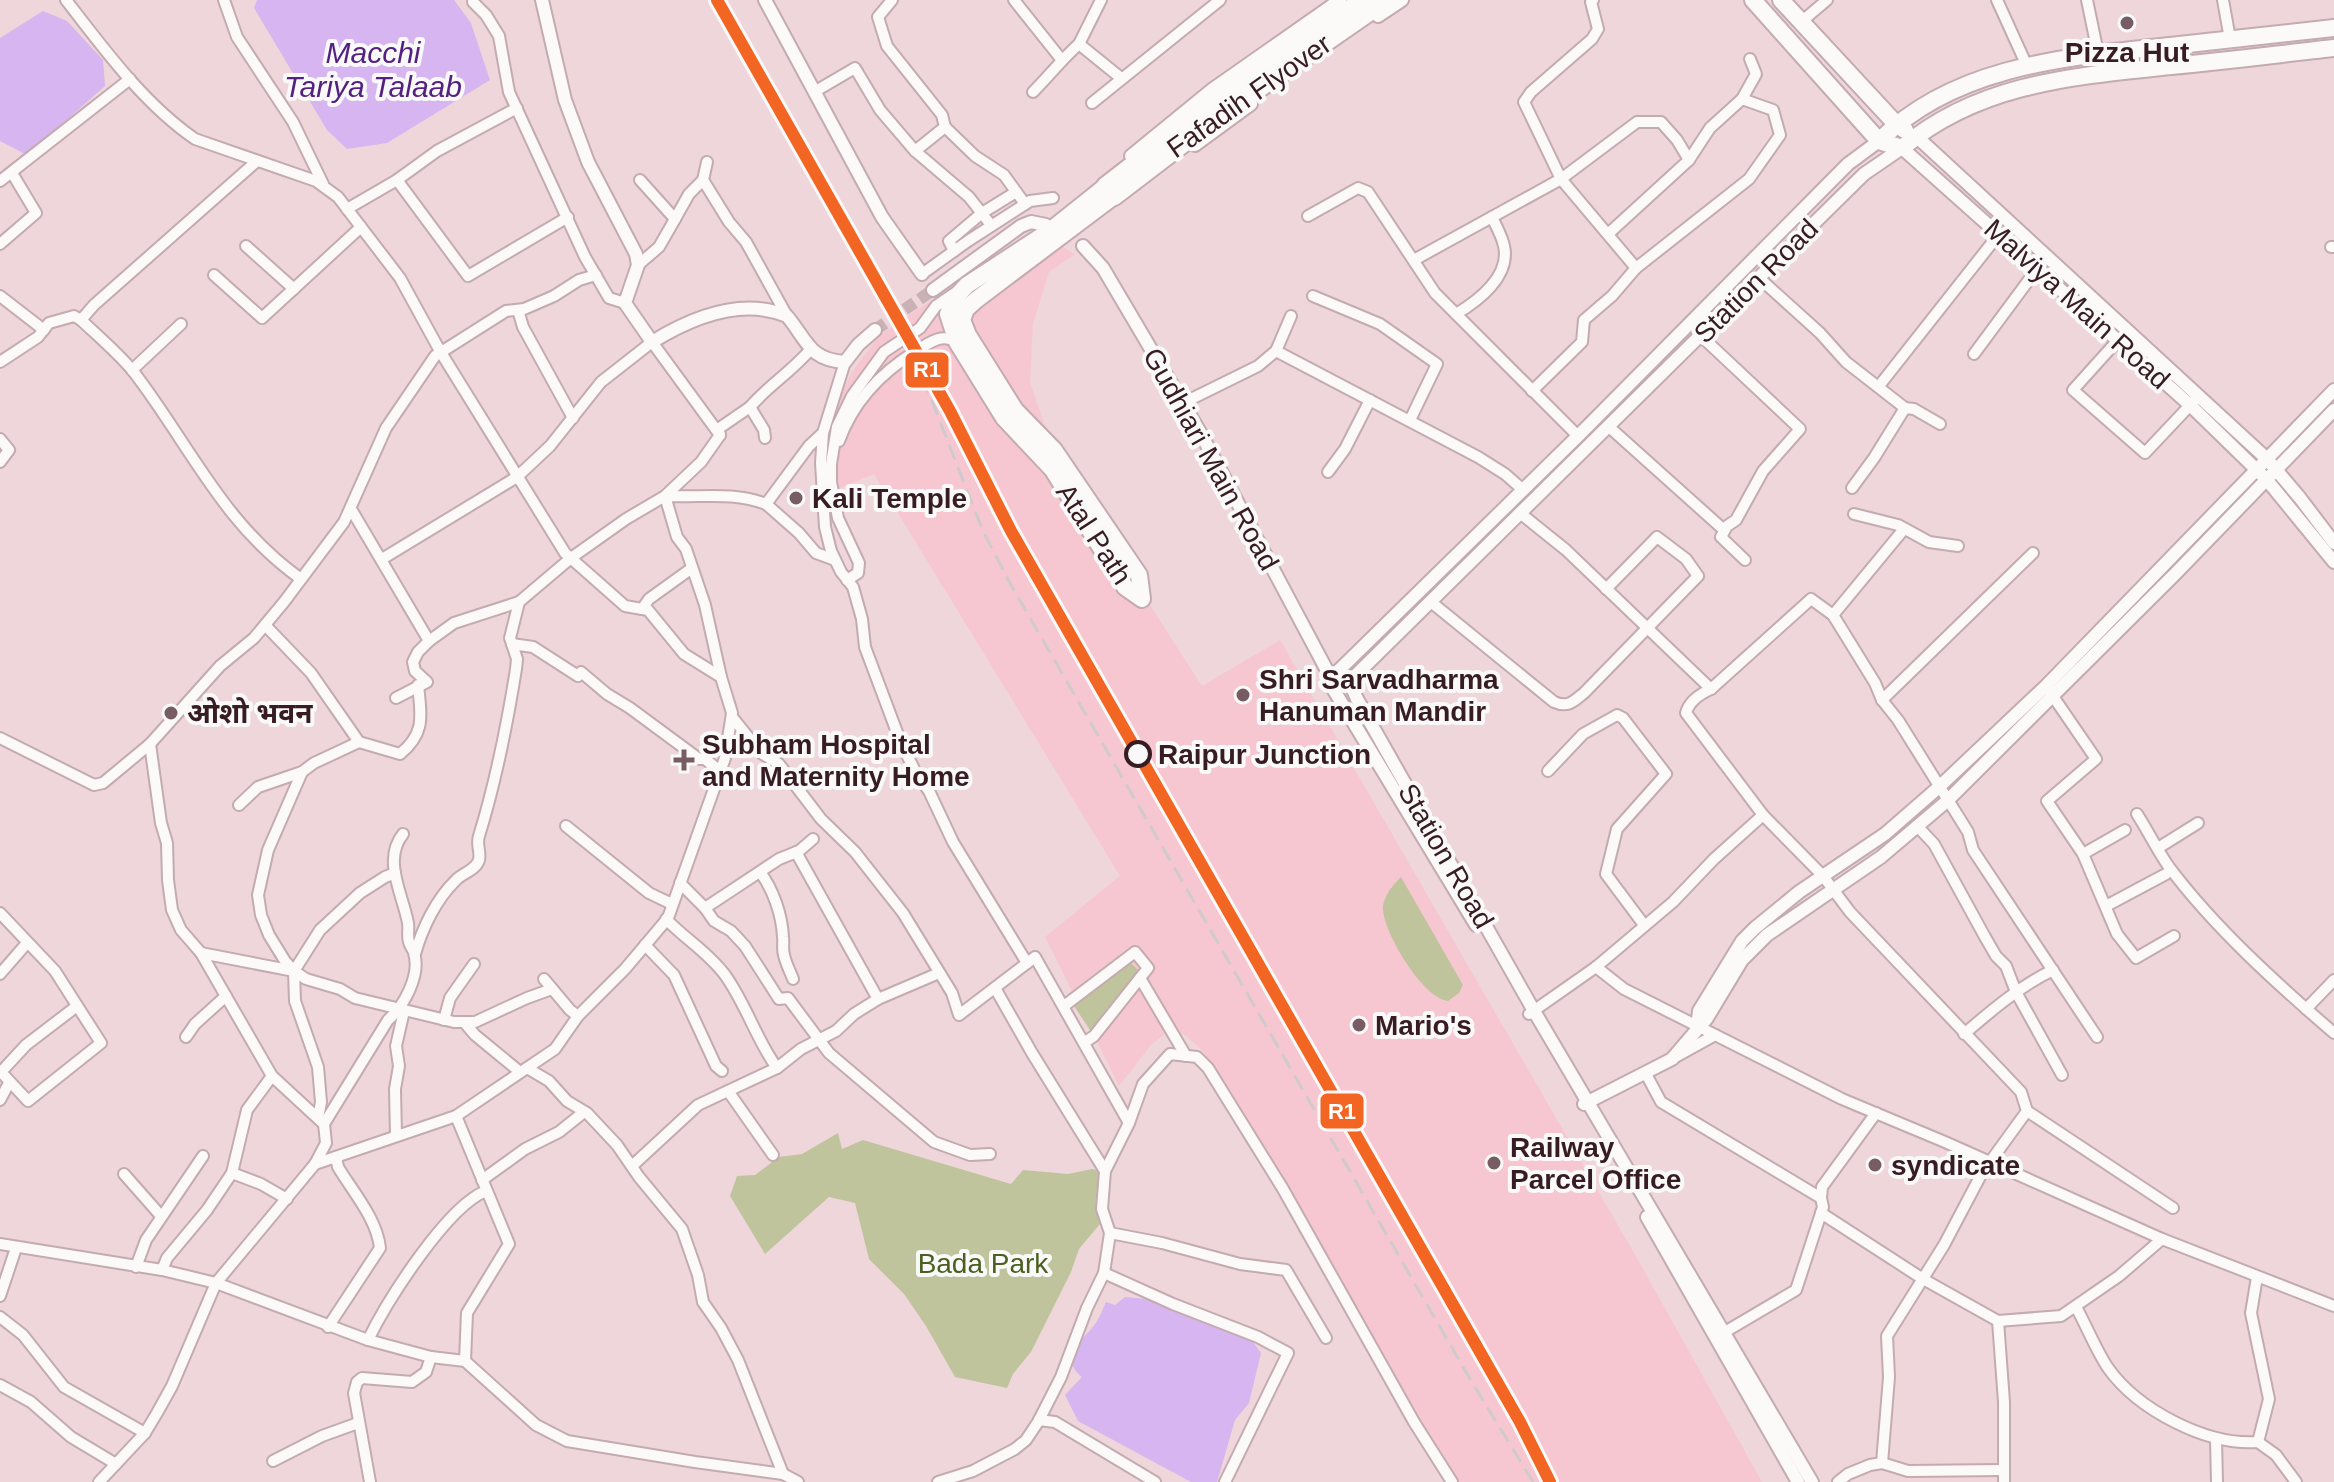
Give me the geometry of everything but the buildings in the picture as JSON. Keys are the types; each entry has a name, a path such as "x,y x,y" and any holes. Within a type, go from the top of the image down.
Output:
{"highway":[{"name":"Fafadih Flyover","path":"1110,191 1208,107 1363,0"},
{"name":"Fafadih Flyover","path":"1129,176 1386,0"}],"main road":[{"path":"1753,0 1879,141 1896,124 1953,89 2027,66 2098,53 2334,28"},
{"path":"1781,0 1896,124 1917,137"},
{"path":"1902,148 1943,118 1981,100 2044,83 2100,73 2334,48"},
{"name":"Malviya Main Road","path":"1879,141 1902,148"},
{"name":"Atal Path","path":"1110,191 976,300 966,309 962,320 968,335 1015,410 1054,450 1139,575 1142,599 1125,587 1053,470 1004,418 957,342 949,321 949,307 967,285 1110,191"}],"street":[{"path":"66,0 130,79 180,129 195,139 324,185"},
{"path":"224,0 237,37 293,122 324,185 347,209 400,278 440,351 565,553 625,606 648,610 684,654 721,677"},
{"path":"542,0 565,100 588,162 628,236 638,265"},
{"path":"765,0 882,217 922,274 1025,204 1053,198"},
{"path":"892,0 878,17 887,46 942,115 945,127 975,156 1004,175 1025,204"},
{"path":"1014,0 1061,59"},
{"path":"1033,92 1058,67 1061,59 1079,44 1101,0"},
{"path":"1092,103 1220,0"},
{"path":"1340,0 1174,119 1114,171 1110,191 1128,194 1282,82 1402,0"},
{"path":"1593,0 1598,29 1592,39 1531,92 1524,102 1561,179 1636,268"},
{"path":"1801,22 1827,0"},
{"path":"1997,0 2027,66"},
{"path":"2087,0 2098,53"},
{"path":"2223,0 2230,39"},
{"path":"473,2 486,15 499,36 509,92 585,257 609,298 625,303 720,435"},
{"path":"1079,44 1121,78"},
{"path":"1608,234 1689,160 1710,128 1742,99 1756,74 1750,59"},
{"path":"814,92 855,68 880,110 915,151 969,197 991,225"},
{"path":"0,181 130,79"},
{"path":"1532,391 1582,342 1584,320 1612,296 1636,268 1749,179 1780,135 1773,110 1742,99"},
{"path":"347,209 397,180 437,151 517,108"},
{"path":"1414,260 1561,179 1637,122 1661,122 1689,160"},
{"path":"915,151 945,127"},
{"path":"1917,137 2098,303 2194,401 2272,464 2334,543"},
{"name":"Station Road","path":"1331,678 1578,436 1848,164 1879,141"},
{"name":"Station Road","path":"1532,1012 1351,685 1356,675 1758,277 1864,174 1902,148"},
{"name":"Malviya Main Road","path":"1902,148 2118,340 2194,401 2262,475 2334,562"},
{"path":"81,320 94,305 257,161"},
{"path":"625,303 638,265 659,247 689,194 703,180 707,162"},
{"path":"0,244 36,213 12,173"},
{"path":"397,180 468,276 568,217"},
{"path":"640,180 675,219"},
{"path":"703,180 729,222 746,242 787,316 810,350 832,361 845,362"},
{"path":"1308,216 1358,188 1368,192 1435,293 1578,436"},
{"path":"954,251 949,241 982,213 1016,192"},
{"path":"1456,314 1478,301 1501,271 1505,249 1492,217"},
{"path":"933,290 1021,226 1031,222 1046,225"},
{"path":"214,275 262,318 361,227"},
{"path":"1879,386 1999,234"},
{"path":"2022,254 2032,243"},
{"path":"246,246 294,289"},
{"name":"Gudhiari Main Road","path":"1083,246 1103,268 1183,403 1331,678 1332,687 1532,1012"},
{"path":"1974,354 2037,269"},
{"path":"0,738 94,785 103,783 150,744 212,674 254,638 301,579 344,522 386,428 440,351 506,311 518,310 554,296 579,280 596,275"},
{"path":"1758,277 1820,333 1846,362 1905,408 1914,409 1940,424"},
{"path":"847,580 858,573 859,563 838,518 831,482 837,427 852,396 890,346 920,328 936,306 967,285"},
{"path":"0,296 44,330"},
{"path":"1313,296 1380,324 1437,364 1410,420"},
{"path":"2088,314 2098,303"},
{"path":"518,310 523,327 573,418"},
{"path":"382,559 517,477 550,446 601,382 652,342 714,313 755,310 787,316"},
{"path":"0,362 38,337 49,323 74,316 81,320 132,370 228,511 275,561 301,579"},
{"path":"1183,403 1243,375 1276,351 1291,316"},
{"path":"132,370 181,324"},
{"path":"875,330 845,362 823,433 821,463 825,527 835,560 853,587 862,619 865,647 901,743 929,791 953,842 1027,963"},
{"path":"1701,336 1800,429 1763,471 1736,520 1721,537 1745,560"},
{"path":"831,482 842,433 853,412 875,384 899,361 937,339 950,338 957,342"},
{"path":"2118,340 2073,390 2145,453 2194,401"},
{"path":"396,698 427,682 419,678 413,662 429,641 454,623 519,602 571,558 665,496 713,447 720,435 718,429 750,407 810,350"},
{"path":"1276,351 1478,457 1522,489"},
{"path":"1672,1059 1707,1018 1742,960 1759,943 1881,857 1947,801 2262,475 2334,390"},
{"path":"1328,472 1345,449 1370,400"},
{"path":"750,407 764,430 765,438"},
{"path":"1852,488 1905,408"},
{"path":"2272,464 2334,410"},
{"path":"1608,426 1724,530"},
{"path":"766,504 809,446 823,433"},
{"path":"0,439 9,450 0,462"},
{"path":"665,496 712,493 766,504 816,553 835,560"},
{"path":"665,496 677,537 686,549 705,605 732,717 761,753 779,764 821,819 855,852 903,913 952,993 959,1015 1035,957 1129,1123"},
{"path":"351,509 429,641"},
{"path":"1520,513 1566,550 1711,689"},
{"path":"1854,514 1904,529 1929,542 1958,546"},
{"path":"825,527 838,518"},
{"path":"1833,615 1904,529"},
{"path":"1431,602 1554,702 1569,705 1698,576 1686,559 1657,537 1606,589"},
{"path":"1882,700 2033,553"},
{"path":"642,609 649,599 692,568"},
{"path":"2097,1037 1973,850 1968,832 1898,720 1882,700 1875,683 1833,615 1811,599 1711,689 1701,693 1690,704 1686,713 1763,815 2021,1092 2027,1111 2173,1208"},
{"path":"396,1136 395,1089 399,1066 396,1046 402,1010 416,974 415,954 421,935 440,901 457,879 474,868 479,859 477,840 503,751 516,669 510,638 519,602"},
{"path":"265,625 311,673 359,742 400,754 405,750 422,723 418,685"},
{"path":"512,644 533,647 578,676 581,672 607,694 720,771"},
{"path":"1697,1027 1699,1011 1742,941 1755,928 1885,834 2050,692"},
{"path":"2050,692 2096,759 2047,801 2083,854 2117,934 2136,958 2174,936"},
{"path":"1548,771 1583,734 1617,715 1623,718 1666,774 1617,829 1606,874 1644,925"},
{"path":"315,1164 456,1116 555,1049 578,1016 666,919 720,771 732,717"},
{"path":"239,805 258,787 302,772 359,742"},
{"path":"150,744 159,812 167,843 172,910 181,930 201,953 272,1076 321,1121"},
{"path":"302,772 268,850 258,895 261,915 269,935 294,971 306,979 340,989 355,998 464,1022 489,1018 552,989"},
{"path":"2137,814 2168,865 2198,901 2247,953 2334,1033"},
{"path":"1763,815 1714,859 1673,902 1596,967 1532,1012 1720,1336 1798,1482"},
{"path":"2158,848 2198,823"},
{"path":"566,826 649,893 672,904"},
{"path":"1918,827 1934,844 1996,956 2006,966 2016,992 2062,1075"},
{"path":"2083,854 2125,830"},
{"path":"403,834 394,848 395,873 409,926 409,942 415,954"},
{"path":"705,908 813,839"},
{"path":"796,852 878,999"},
{"path":"760,872 771,887 777,906 785,960 793,979"},
{"path":"99,1482 145,1433 172,1386 216,1283 315,1164 326,1143 321,1121 318,1067 295,1001 294,971 320,930 360,893 395,873"},
{"path":"2106,906 2166,874"},
{"path":"680,883 714,921 731,931 745,946 779,999 788,998 829,1053 934,1142 970,1155 990,1154"},
{"path":"0,913 55,971 101,1043 28,1101 0,1072 26,1045 77,1006"},
{"path":"666,919 695,942 725,976 752,1023 759,1042 777,1068"},
{"path":"0,974 27,943"},
{"path":"645,945 674,975 716,1066 722,1071"},
{"path":"1064,1006 1135,952 1148,968 1094,1036 1085,1042"},
{"path":"201,953 294,971"},
{"path":"444,1020 450,998 474,964"},
{"path":"1596,967 1624,989 1797,1078 2162,1239 2334,1306"},
{"path":"1964,1034 2016,992 2053,970"},
{"path":"632,1166 698,1105 777,1068 878,999 939,973"},
{"path":"1140,978 1186,1056"},
{"path":"544,979 578,1016"},
{"path":"2306,1009 2334,980"},
{"path":"995,988 1105,1171"},
{"path":"186,1037 195,1024 226,996"},
{"path":"321,1121 388,1020 402,1010"},
{"path":"464,1022 475,1035 523,1070 549,1081 567,1101 584,1112 617,1145 682,1229 698,1275 703,1302 738,1360 783,1474"},
{"path":"1586,1103 1715,1035"},
{"path":"938,1482 973,1471 1015,1449 1026,1440 1039,1420 1061,1377 1082,1318 1104,1273 1110,1233 1102,1209 1105,1171 1129,1123 1143,1084 1170,1054 1197,1057 1212,1075 1283,1189 1414,1422 1452,1482"},
{"path":"1646,1074 1661,1102 1821,1198"},
{"path":"162,1270 167,1258 207,1210 232,1173 247,1110 272,1076"},
{"path":"0,1100 9,1083"},
{"path":"728,1091 773,1155"},
{"path":"1882,1463 1889,1377 1887,1336 1990,1162 2027,1111"},
{"path":"368,1340 385,1306 452,1217 525,1149 559,1132 584,1112"},
{"path":"1720,1336 1796,1290 1821,1213 1822,1187 1876,1113"},
{"path":"456,1116 509,1244 467,1313 465,1361"},
{"path":"136,1267 146,1240 203,1156"},
{"path":"328,1327 380,1248 379,1236 338,1167 336,1157"},
{"path":"232,1173 261,1184 287,1199"},
{"path":"124,1174 161,1216"},
{"path":"1821,1213 1923,1279 1998,1321 2061,1316 2119,1276 2162,1239"},
{"path":"1110,1233 1240,1264 1286,1270 1326,1338"},
{"path":"0,1244 162,1270 216,1283 368,1340 431,1357 465,1361 536,1425 567,1441 783,1474 798,1482"},
{"path":"0,1296 16,1248"},
{"path":"1104,1273 1258,1337 1288,1353 1225,1482"},
{"path":"2257,1277 2251,1313 2269,1399 2258,1442"},
{"path":"2076,1307 2109,1369 2150,1409 2216,1439 2258,1442 2276,1455 2296,1482"},
{"path":"0,1317 23,1335 64,1387 145,1433"},
{"path":"1998,1321 2004,1402 2004,1482"},
{"path":"1720,1336 1812,1482"},
{"path":"370,1482 354,1393 357,1382 362,1378 412,1382 426,1372 431,1357"},
{"path":"0,1385 31,1402 71,1437 116,1464"},
{"path":"1039,1420 1055,1422 1155,1482"},
{"path":"273,1461 322,1436 358,1423"},
{"path":"2216,1439 2217,1482"},
{"path":"1838,1482 1848,1474 1882,1463 1908,1471 2002,1470"}],"shaded area":[{"path":"1038,233 1075,254 1049,272 1033,324 1030,382 1056,459 1202,686 1280,640 1638,1260 1762,1482 1455,1482 1204,1052 1184,1034 1172,1029 1152,1044 1119,1086 1045,937 1120,876 874,474 835,490 834,421 841,393 854,369 879,336 1027,234"}],"green space":[{"path":"1401,877 1463,985 1459,993 1448,1001 1438,997 1417,977 1398,949 1385,921 1384,901"},
{"path":"1128,960 1139,971 1092,1033 1072,1003"},
{"name":"Bada Park","path":"838,1133 842,1149 863,1140 1011,1184 1023,1170 1068,1174 1092,1169 1105,1171 1097,1209 1100,1224 1079,1249 1071,1272 1031,1352 1013,1374 1007,1388 955,1377 904,1294 869,1259 855,1203 829,1197 765,1254 730,1196 737,1176 755,1175 779,1157 802,1154"}],"water":[{"name":"Macchi Tariya Talaab","path":"257,0 454,0 471,23 490,80 387,143 347,149 327,130 254,8"},
{"path":"43,11 67,21 103,60 105,86 27,155 0,141 0,38"},
{"path":"1125,1297 1147,1299 1249,1336 1261,1353 1249,1403 1235,1420 1217,1482 1191,1482 1078,1421 1065,1395 1082,1377 1074,1369 1072,1361 1076,1347 1097,1321 1106,1302 1115,1305"}],"tunnel":[{"path":"875,330 933,290"}],"railway":[{"path":"723,0 787,124"},
{"path":"864,273 924,381 983,531 1011,585 1470,1379 1533,1482"}],"transit line":[{"name":"R1","path":"717,0 950,411 1011,531 1520,1422 1550,1482"}],"place":[{"name":"Pizza Hut","path":"2127,23"},
{"name":"Kali Temple","path":"796,498"},
{"name":"Shri Sarvadharma Hanuman Mandir","path":"1243,695"},
{"name":"ओशो भवन","path":"171,713"},
{"name":"Raipur Junction","path":"1138,754"},
{"name":"Subham Hospital and Maternity Home","path":"684,760"},
{"name":"Mario's","path":"1359,1025"},
{"name":"Railway Parcel Office","path":"1494,1163"},
{"name":"syndicate","path":"1875,1165"}]}
